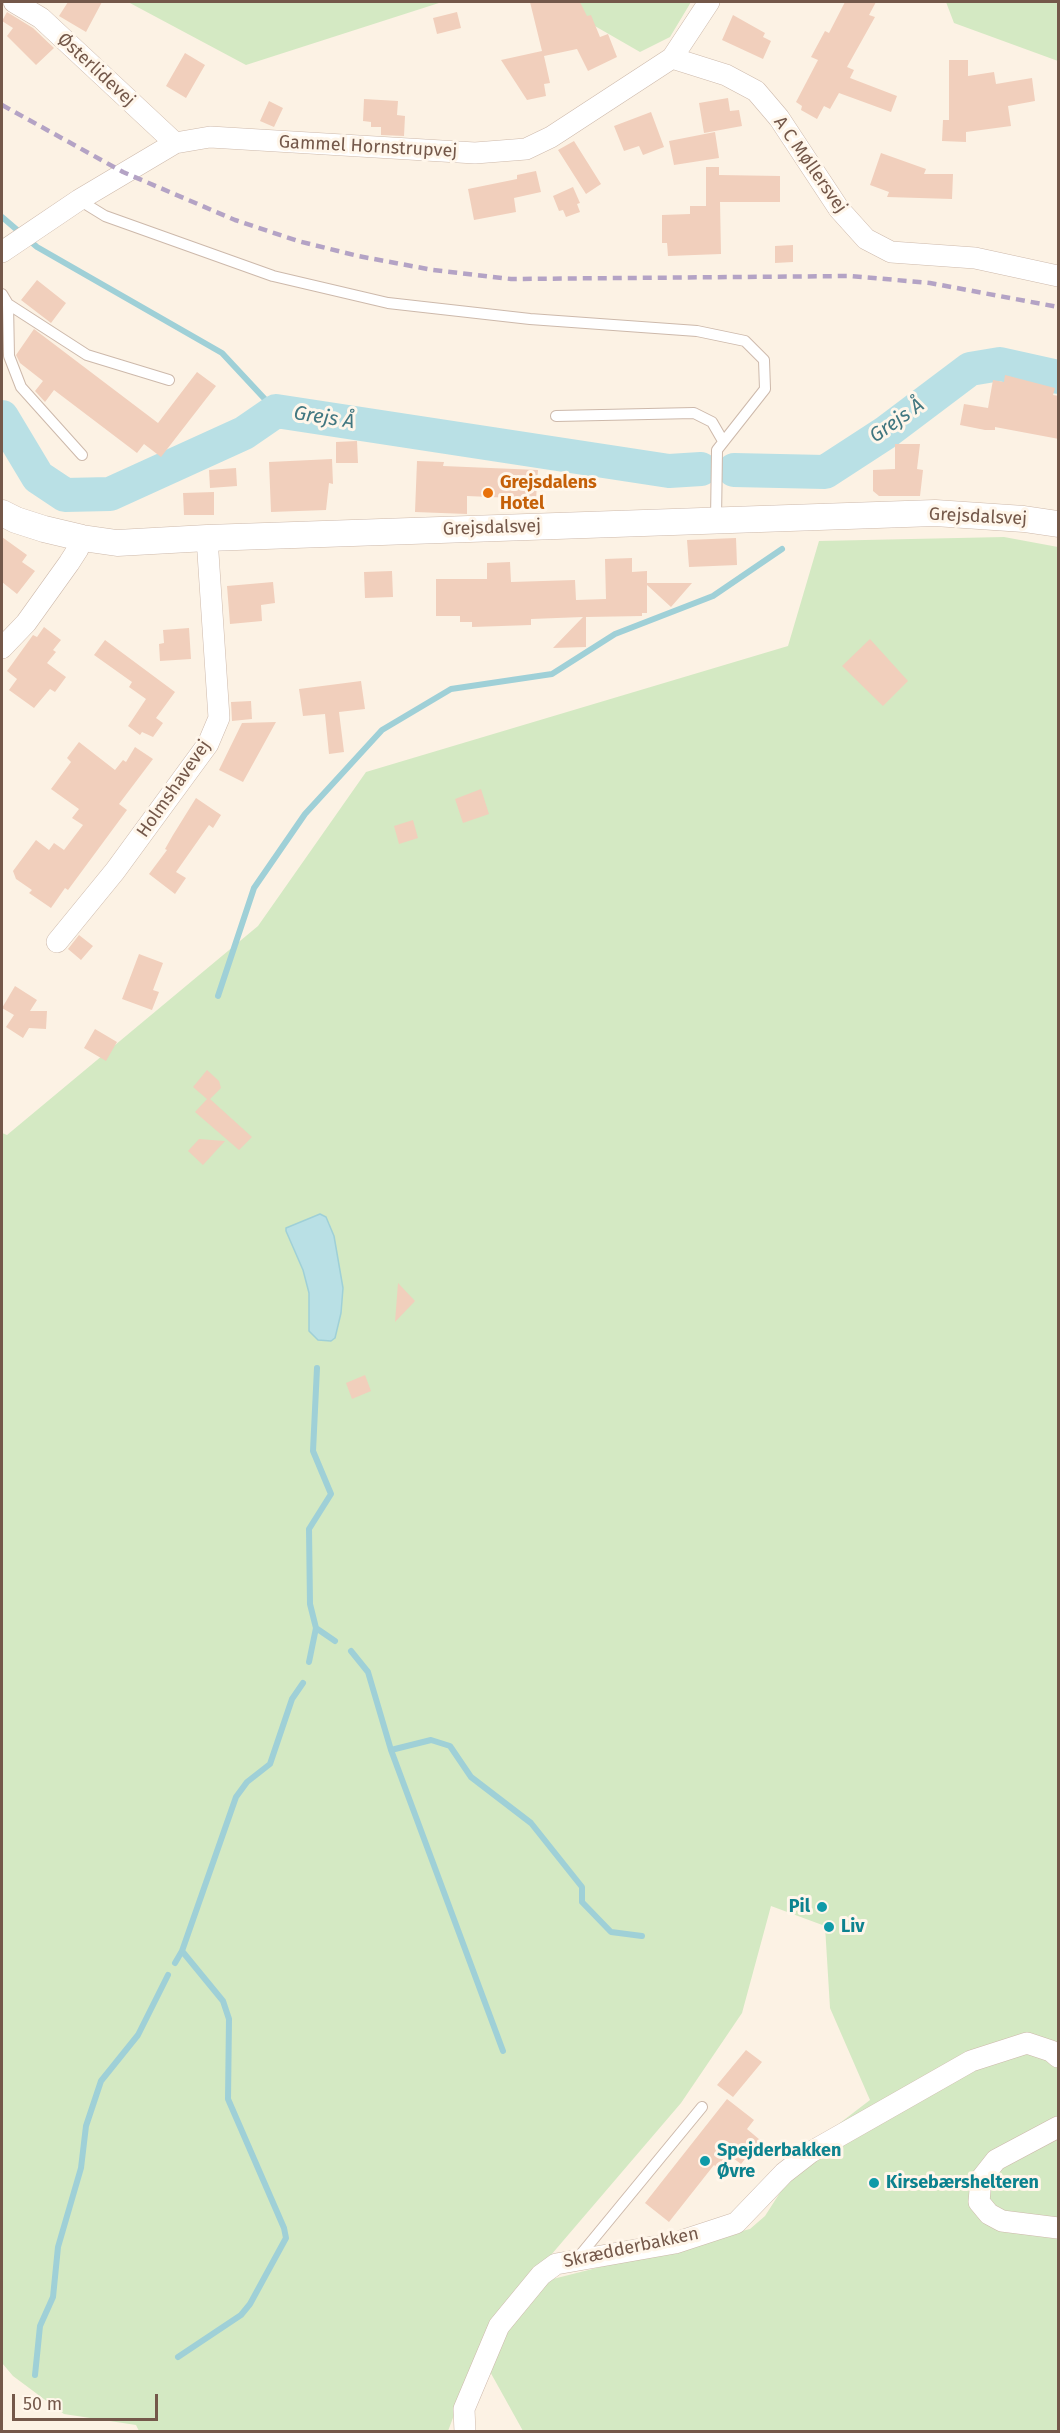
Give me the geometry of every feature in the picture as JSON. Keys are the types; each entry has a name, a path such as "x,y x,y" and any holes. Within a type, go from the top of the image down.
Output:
{"street":[{"name":"Østerlidevej","path":"14,2 41,18 175,143"},
{"name":"Gammel Hornstrupvej","path":"2,252 79,200 175,143 210,137 475,153 526,149 551,136 672,58 709,2"},
{"name":"A C Møllersvej","path":"672,58 726,75 756,91 779,118 839,209 867,239 891,252 975,258 1059,276"},
{"name":"Grejsdalsvej","path":"2,513 16,520 82,538 117,543 935,513 1024,519 1059,524"},
{"path":"2,648 26,623 69,563 82,538"},
{"name":"Holmshavevej","path":"57,942 115,871 208,744 219,718 207,538"},
{"name":"Skrædderbakken","path":"465,2432 464,2409 499,2326 541,2275 556,2264 675,2243 736,2223 784,2173 811,2152 971,2061 1027,2043 1051,2051 1059,2057"},
{"path":"1059,2127 996,2160 981,2179 979,2190 979,2202 989,2214 1002,2221 1059,2228"}],"lane":[{"path":"79,200 105,216 273,276 388,303 530,320 697,331 745,341 764,360 765,388 717,450 716,520"},
{"path":"2,294 8,304 87,355 169,380"},
{"path":"8,304 9,356 21,387 82,455"},
{"path":"556,416 694,413 712,422 723,441"},
{"path":"576,2259 702,2107"}],"green space":[{"path":"128,2 442,2 246,65"},
{"path":"562,2 691,2 670,37 640,52 567,10"},
{"path":"946,2 1058,2 1058,61 954,23"},
{"path":"1004,537 1058,547 1058,2431 523,2431 488,2368 510,2326 549,2280 750,2229 765,2216 810,2146 870,2100 830,2008 825,1926 771,1906 742,2013 681,2103 486,2331 448,2431 139,2431 136,2425 64,2414 13,2376 2,2363 2,1133 7,1135 258,926 366,772 788,646 819,541","holes":["321,1214 329,1223 343,1288 341,1313 335,1338 309,1331 309,1293 303,1270 286,1231"]}],"water":[{"path":"320,1214 326,1217 334,1236 343,1288 341,1313 335,1338 331,1341 318,1340 309,1331 309,1293 303,1270 286,1231 286,1228"}],"building":[{"path":"68,2 102,2 86,32 59,16"},
{"path":"530,2 580,2 587,16 591,15 600,37 608,34 617,57 588,71 577,49 544,56 550,83 544,84 546,96 527,100 501,60 542,51"},
{"path":"845,2 876,2 869,15 875,17 847,67 854,70 850,78 897,96 891,112 839,93 830,109 824,106 817,119 801,110 802,106 796,102 818,60 811,57 825,31 829,33"},
{"path":"7,12 33,28 54,48 36,65 7,36 13,28 2,21"},
{"path":"457,12 461,28 437,34 433,18"},
{"path":"733,15 765,33 763,37 771,41 763,59 722,40"},
{"path":"185,53 205,65 186,98 166,86"},
{"path":"949,60 968,60 968,76 994,72 996,84 1032,78 1035,101 1008,106 1011,126 966,132 966,142 942,141 943,120 949,120"},
{"path":"728,98 730,111 739,110 742,126 704,133 699,103"},
{"path":"364,99 398,101 397,115 405,116 404,136 381,135 381,127 371,127 371,122 363,121"},
{"path":"269,101 283,108 274,127 260,121"},
{"path":"651,112 664,147 643,155 639,146 624,151 614,126"},
{"path":"715,132 719,158 674,165 669,141"},
{"path":"574,141 601,184 586,194 558,150"},
{"path":"881,153 926,169 924,174 953,174 952,199 887,197 889,192 870,185"},
{"path":"706,167 719,167 719,175 780,176 780,202 720,202 721,254 668,256 667,243 662,243 662,215 690,214 690,206 706,206"},
{"path":"536,171 541,192 514,198 516,212 474,220 468,189 517,179 517,175"},
{"path":"573,187 580,203 577,204 580,212 566,217 563,210 559,211 553,196"},
{"path":"793,245 793,262 775,263 775,246"},
{"path":"37,280 66,303 51,323 21,300"},
{"path":"34,329 158,423 197,372 216,386 161,457 144,444 137,453 54,390 45,402 35,391 43,381 20,363 16,355"},
{"path":"1005,375 1055,388 1053,395 1059,396 1059,439 995,427 995,430 985,430 960,425 964,404 988,408 993,380 1004,382"},
{"path":"357,441 358,463 336,463 336,442"},
{"path":"895,444 920,444 917,469 923,470 920,496 879,496 873,491 873,470 895,469"},
{"path":"332,459 333,484 329,483 326,510 271,512 269,462"},
{"path":"417,461 444,462 443,466 538,470 536,499 467,496 467,514 415,512"},
{"path":"236,468 237,486 210,488 209,470"},
{"path":"214,492 214,515 184,515 183,493"},
{"path":"2,537 27,555 22,562 35,571 17,594 2,582"},
{"path":"736,538 737,565 689,567 687,540"},
{"path":"632,558 632,572 647,571 647,583 692,583 671,607 647,585 647,613 642,613 642,616 586,617 586,647 553,648 583,617 531,619 531,625 472,627 472,622 460,622 460,616 436,616 436,579 487,579 487,563 510,562 511,582 575,580 576,600 606,599 605,559"},
{"path":"392,571 393,597 365,598 364,572"},
{"path":"273,582 275,603 261,605 262,621 230,624 227,586"},
{"path":"44,627 61,640 53,650 56,652 47,663 66,677 55,692 50,689 34,708 9,690 17,679 7,671 33,635 37,637"},
{"path":"189,628 191,659 160,661 159,644 164,643 163,630"},
{"path":"870,639 908,681 883,706 842,666"},
{"path":"105,640 175,692 156,718 163,723 153,737 142,732 140,735 128,726 146,699 129,687 132,682 94,655"},
{"path":"361,681 365,709 339,712 344,752 329,754 325,714 303,716 299,689"},
{"path":"251,701 252,719 232,721 231,702"},
{"path":"276,722 243,782 219,770 242,723"},
{"path":"79,742 115,770 123,760 126,762 135,747 153,759 119,804 127,810 68,890 65,888 51,908 29,893 32,890 16,879 13,871 36,840 49,850 54,843 64,850 83,825 72,818 79,809 51,789 71,762 67,758"},
{"path":"481,789 489,814 463,823 455,799"},
{"path":"196,798 221,815 213,828 209,825 176,872 186,878 175,894 149,874 167,850 165,849"},
{"path":"413,820 418,838 399,844 394,826"},
{"path":"79,935 93,946 81,960 68,949"},
{"path":"139,954 163,963 153,990 159,992 152,1010 122,999"},
{"path":"15,986 37,1000 30,1011 47,1011 46,1029 29,1028 23,1038 6,1027 14,1015 2,1008"},
{"path":"95,1029 117,1042 106,1061 84,1048"},
{"path":"207,1070 219,1081 221,1088 210,1099 252,1137 239,1150 195,1112 207,1099 193,1087"},
{"path":"199,1139 225,1141 203,1165 188,1151"},
{"path":"398,1283 415,1301 395,1322"},
{"path":"365,1375 371,1391 352,1399 346,1383"},
{"path":"746,2050 762,2062 733,2097 717,2085"},
{"name":"Spejderbakken Øvre","path":"727,2099 754,2120 747,2129 760,2140 741,2164 733,2158 722,2172 714,2165 669,2222 645,2203"}],"waterway":[{"path":"2,217 37,247 222,353 276,411"},
{"name":"Grejs Å","path":"734,470 825,472 885,433 970,369 1000,364 1058,377"},
{"name":"Grejs Å","path":"2,417 38,477 65,495 110,494 244,433 276,411 669,471 701,469"},
{"path":"218,996 254,888 305,814 382,730 451,689 552,674 615,634 713,596 782,549"},
{"path":"309,1662 316,1628 310,1604 309,1529 331,1494 313,1451 317,1368"},
{"path":"316,1628 335,1641"},
{"path":"351,1651 368,1672 391,1750 431,1740 450,1746 471,1777 531,1823 582,1887 582,1902 611,1932 642,1936"},
{"path":"175,1963 182,1951 236,1797 247,1782 270,1764 292,1699 303,1683"},
{"path":"391,1750 503,2051"},
{"path":"178,2357 241,2315 250,2304 286,2238 284,2228 228,2099 229,2019 223,2001 182,1951"},
{"path":"35,2375 40,2326 53,2297 58,2247 81,2168 86,2126 101,2081 138,2035 168,1975"}],"railway":[{"path":"2,105 123,172 235,220 298,241 358,256 433,270 511,279 851,276 930,283 1058,307"}],"place":[{"name":"Grejsdalens Hotel","path":"488,493"},
{"name":"Pil","path":"822,1907"},
{"name":"Liv","path":"829,1927"},
{"name":"Spejderbakken Øvre","path":"705,2161"},
{"name":"Kirsebærshelteren","path":"874,2183"}]}
